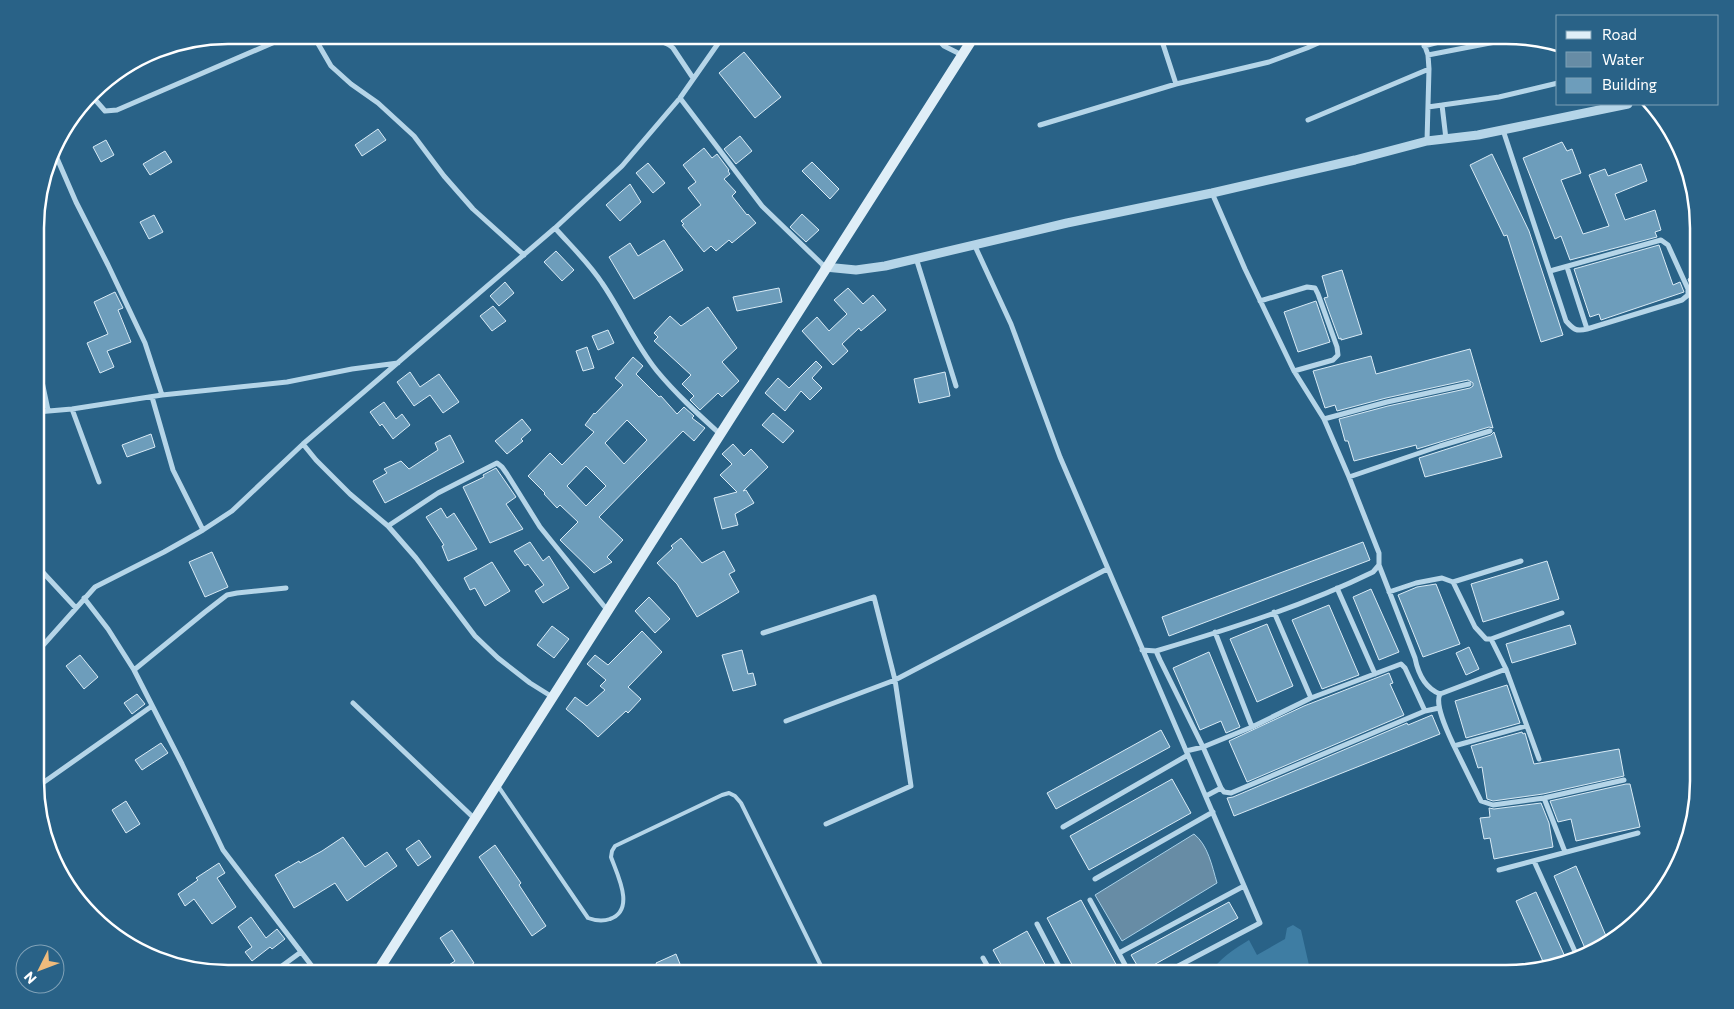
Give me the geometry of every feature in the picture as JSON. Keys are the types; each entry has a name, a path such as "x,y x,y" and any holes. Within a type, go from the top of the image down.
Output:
{"main road":[{"path":"382,965 498,786 825,268 969,44"}],"street":[{"path":"96,100 105,111 117,110 270,44"},
{"path":"318,44 331,66 351,84 378,103 414,136 444,176 473,209 524,255"},
{"path":"668,44 673,48 693,78"},
{"path":"44,644 95,587 164,552 232,511 303,444 555,228 622,166 680,98 718,44"},
{"path":"942,44 962,55"},
{"path":"1163,44 1176,84"},
{"path":"1040,125 1176,84 1269,62 1316,44"},
{"path":"1427,141 1430,69 1428,55 1424,46 1431,44"},
{"path":"1428,55 1481,44"},
{"path":"1308,120 1430,69"},
{"path":"1428,107 1500,97 1556,83"},
{"path":"680,98 762,206 825,268 856,270 885,266 974,244 1212,193 1355,160 1427,141 1503,130 1623,105"},
{"path":"1442,105 1446,139"},
{"path":"1503,130 1566,321 1572,329 1579,331 1587,329 1682,300 1688,295 1688,288 1668,246 1661,240 1550,271"},
{"path":"58,159 76,202 145,343 162,396"},
{"path":"1212,193 1260,302 1294,371 1324,420 1349,477 1376,544 1379,553 1379,565 1415,658 1417,669 1432,691 1440,694 1506,669"},
{"path":"555,228 583,258 603,284 640,347 658,371 688,404 720,434"},
{"path":"974,244 1011,324 1060,457 1260,922 1180,965"},
{"path":"916,258 956,386"},
{"path":"1567,267 1587,329"},
{"path":"1260,302 1307,287 1315,288 1318,294 1338,355 1333,360 1294,371"},
{"path":"44,411 287,382 399,362"},
{"path":"1324,420 1387,402 1469,384"},
{"path":"44,391 48,410"},
{"path":"152,397 173,470 203,530"},
{"path":"72,408 99,482"},
{"path":"1349,477 1490,431"},
{"path":"303,444 350,494 388,526 416,558 475,636 498,658 530,683 554,698"},
{"path":"388,526 438,493 496,463 507,474 540,527 608,611"},
{"path":"1389,592 1416,583 1442,578 1453,582 1521,561"},
{"path":"1142,650 1156,651 1274,612 1373,572 1379,565"},
{"path":"786,721 894,680 1107,568"},
{"path":"44,574 76,608"},
{"path":"1453,582 1475,627 1486,639 1491,640 1562,614"},
{"path":"134,670 227,596 237,593 286,588"},
{"path":"1337,588 1375,674"},
{"path":"763,633 874,597 894,680 910,786 826,824"},
{"path":"84,598 108,629 134,670 223,850 311,965"},
{"path":"1274,612 1311,698"},
{"path":"1216,632 1252,726"},
{"path":"1491,640 1506,669 1539,759"},
{"path":"1156,651 1224,792 1231,793 1239,790 1425,712 1440,708"},
{"path":"1063,826 1187,753 1252,726 1311,698 1401,664 1405,668 1425,712"},
{"path":"1440,694 1437,701 1454,746 1481,801 1493,805 1544,798 1624,780"},
{"path":"353,703 476,820"},
{"path":"44,782 152,706"},
{"path":"1454,746 1526,726"},
{"path":"1206,796 1221,788"},
{"path":"1544,798 1565,852"},
{"path":"1095,879 1213,812"},
{"path":"1499,870 1638,833"},
{"path":"1534,861 1575,951"},
{"path":"1119,953 1244,886"},
{"path":"1090,900 1125,965"},
{"path":"1037,924 1058,965"},
{"path":"283,965 301,952"},
{"path":"983,958 987,965"}],"lane":[{"path":"498,786 588,918 597,922 615,917 622,910 624,900 611,856 615,846 722,795 729,793 735,796 741,803 763,846 821,965"}],"shaded area":[{"path":"1293,925 1301,930 1309,965 1217,965 1232,951 1249,940 1257,955 1285,939 1287,928"}],"water":[{"path":"1194,834 1206,850 1217,883 1122,941 1095,895"}],"building":[{"path":"744,52 781,97 755,118 719,73"},
{"path":"378,129 386,140 362,156 355,145"},
{"path":"740,136 752,151 736,164 724,149"},
{"path":"106,140 114,155 101,162 93,147"},
{"path":"1562,142 1567,151 1572,149 1581,173 1561,180 1583,234 1609,226 1589,175 1605,169 1608,176 1641,164 1647,181 1615,194 1625,220 1655,210 1661,230 1655,232 1657,237 1570,260 1561,236 1555,239 1523,158"},
{"path":"704,148 712,158 717,154 729,170 730,174 724,179 736,192 732,196 756,223 732,243 729,240 716,251 711,246 704,252 682,225 684,224 681,221 701,205 688,188 696,182 683,165"},
{"path":"165,151 172,162 150,175 143,164"},
{"path":"1492,154 1529,231 1563,335 1541,342 1507,235 1504,236 1470,165"},
{"path":"812,162 839,189 830,199 802,171"},
{"path":"648,163 665,183 653,193 636,173"},
{"path":"630,184 641,202 620,221 606,205"},
{"path":"802,214 819,230 806,242 790,227"},
{"path":"154,215 163,232 149,239 140,222"},
{"path":"664,240 683,270 634,299 609,257 630,243 638,256"},
{"path":"1659,245 1673,285 1680,282 1684,292 1601,320 1599,314 1590,317 1574,269"},
{"path":"556,251 574,270 562,281 544,262"},
{"path":"1342,270 1362,334 1341,340 1324,298 1328,297 1322,276"},
{"path":"505,282 514,293 499,306 490,296"},
{"path":"779,288 782,302 737,311 733,297"},
{"path":"848,288 863,304 873,295 886,310 861,331 859,328 842,344 848,351 833,365 802,331 817,317 829,331 847,314 834,300"},
{"path":"115,292 123,308 118,310 131,342 107,351 114,367 100,373 87,343 108,334 94,302"},
{"path":"1316,301 1330,342 1298,352 1284,312"},
{"path":"493,306 506,321 492,331 480,316"},
{"path":"708,307 737,348 722,362 739,381 722,397 718,393 700,410 690,400 694,396 682,384 691,375 654,341 658,337 654,333 670,316 681,326"},
{"path":"608,330 614,343 598,350 592,336"},
{"path":"587,347 594,368 583,371 576,351"},
{"path":"1470,349 1493,428 1489,427 1417,449 1416,445 1354,461 1348,441 1345,441 1339,419 1470,388 1473,386 1473,383 1468,380 1337,411 1335,405 1325,408 1313,371 1371,356 1376,374"},
{"path":"633,357 643,366 636,374 659,397 661,396 677,414 684,407 694,416 692,418 705,428 694,441 683,431 599,517 623,540 607,557 612,562 594,573 560,540 578,522 560,505 557,508 528,476 550,453 562,465 594,432 585,425 594,413 623,385 615,378","holes":["627,420 647,440 624,464 605,443","586,466 606,486 586,506 567,486"]},
{"path":"816,361 822,367 812,378 822,388 810,400 801,391 785,411 765,393 778,378 789,388"},
{"path":"410,372 420,387 439,374 459,402 443,413 430,395 414,406 397,382"},
{"path":"945,372 950,396 919,403 914,379"},
{"path":"384,402 396,419 402,414 410,425 393,439 370,412"},
{"path":"773,413 794,431 783,443 762,425"},
{"path":"522,419 531,430 521,439 523,441 507,454 495,441"},
{"path":"1494,432 1502,457 1425,477 1419,458 1491,435"},
{"path":"151,434 155,447 127,457 122,445"},
{"path":"450,435 464,462 385,503 373,481 387,473 384,469 401,461 409,469 438,450 435,443"},
{"path":"733,444 744,456 751,449 768,467 743,491 746,490 754,503 735,514 738,525 722,529 714,498 737,492 720,475 732,464 722,454"},
{"path":"496,468 516,497 506,504 523,529 490,543 463,487 484,477 483,475"},
{"path":"441,508 447,518 454,513 477,549 448,561 442,546 444,545 426,517"},
{"path":"681,538 702,563 724,551 735,571 729,574 739,592 697,617 677,584 657,563 673,548 671,546"},
{"path":"530,542 543,561 549,556 569,588 543,603 535,591 544,585 528,564 525,566 514,551"},
{"path":"1363,542 1370,560 1169,636 1162,617"},
{"path":"212,552 228,587 205,597 189,562"},
{"path":"1547,561 1559,599 1483,622 1471,584"},
{"path":"492,562 510,591 485,606 475,588 470,590 464,578"},
{"path":"1436,584 1460,644 1423,657 1398,595 1417,587"},
{"path":"1371,589 1399,652 1379,660 1353,597"},
{"path":"649,597 670,619 655,633 635,611"},
{"path":"1329,605 1359,675 1322,689 1292,620"},
{"path":"1267,624 1293,686 1257,702 1230,639"},
{"path":"1570,625 1576,644 1512,663 1506,644"},
{"path":"552,626 569,639 554,658 537,645"},
{"path":"642,631 662,652 628,687 641,699 628,713 626,711 598,737 566,709 575,697 587,706 605,690 600,686 606,680 587,664 595,655 608,665"},
{"path":"1469,647 1479,669 1466,675 1456,653"},
{"path":"742,650 748,674 753,673 756,685 733,691 722,655"},
{"path":"1209,652 1240,727 1226,733 1221,721 1200,730 1173,668"},
{"path":"80,655 98,677 84,689 66,666"},
{"path":"1389,673 1393,683 1390,684 1404,715 1247,782 1229,741 1304,706"},
{"path":"1507,685 1520,723 1466,738 1455,701"},
{"path":"137,694 145,704 132,714 124,703"},
{"path":"1432,715 1440,734 1234,816 1227,798 1407,723 1408,725"},
{"path":"1161,730 1170,747 1056,809 1047,793"},
{"path":"1522,732 1523,734 1525,733 1534,764 1619,749 1624,776 1543,794 1493,801 1487,799 1482,767 1478,768 1471,746"},
{"path":"161,743 168,753 142,770 135,760"},
{"path":"1172,779 1191,813 1089,870 1070,836"},
{"path":"1630,784 1640,827 1576,841 1571,819 1558,822 1550,801"},
{"path":"126,801 140,824 126,833 112,810"},
{"path":"1541,803 1549,823 1553,847 1494,859 1490,838 1484,839 1480,818 1490,817 1489,808"},
{"path":"343,837 365,867 387,852 397,866 347,901 335,883 294,908 275,875 299,861 300,863 322,851"},
{"path":"419,840 431,857 418,866 406,849"},
{"path":"495,845 521,883 519,885 546,926 532,936 479,857"},
{"path":"219,863 225,873 217,878 236,907 212,924 194,899 185,906 178,894 198,880 196,878"},
{"path":"1576,866 1606,936 1584,947 1554,876"},
{"path":"1536,892 1564,955 1543,962 1516,901"},
{"path":"1081,900 1116,965 1072,965 1047,918"},
{"path":"1229,902 1238,918 1154,965 1137,965 1131,955"},
{"path":"251,917 266,938 277,929 285,939 272,949 270,947 252,961 245,952 252,947 238,927"},
{"path":"452,930 474,963 471,965 449,965 455,961 440,938"},
{"path":"1027,931 1045,965 1001,965 993,950"},
{"path":"676,954 680,965 657,965 656,963"}]}
